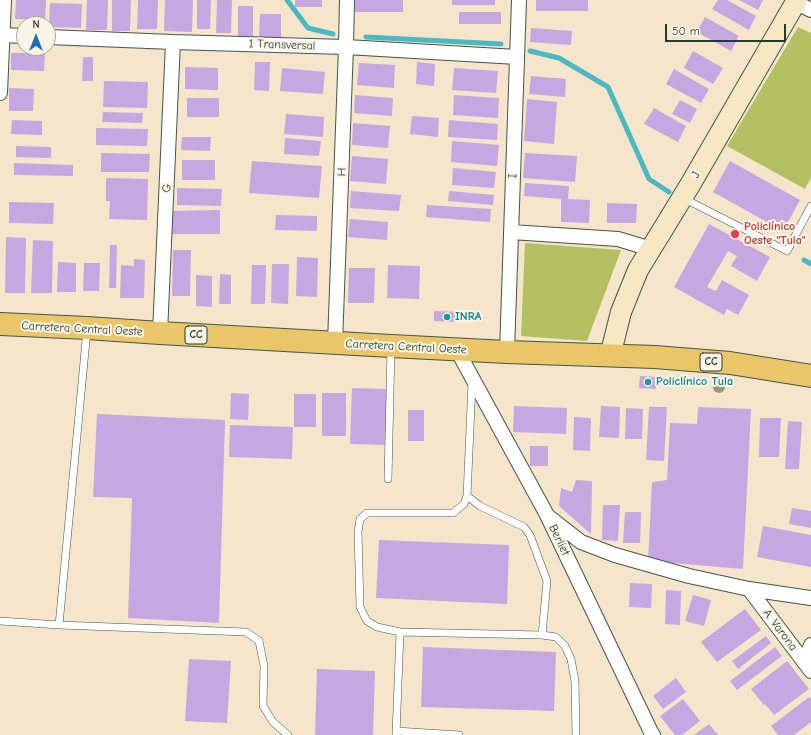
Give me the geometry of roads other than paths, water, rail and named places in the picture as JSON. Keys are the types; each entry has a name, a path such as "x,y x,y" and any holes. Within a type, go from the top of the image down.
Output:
{"main road":[{"name":"J","path":"610,356 620,312 638,270 801,4"},
{"name":"Carretera Central Oeste","path":"0,324 457,350 654,357 730,363 811,376"}],"street":[{"path":"0,93 4,0"},
{"name":"H","path":"336,343 346,47 346,0"},
{"name":"I","path":"507,352 519,0"},
{"path":"2,35 16,36"},
{"name":"1 Transversal","path":"56,37 346,47 517,57"},
{"name":"G","path":"160,333 173,42"},
{"path":"511,232 618,239 651,249"},
{"name":"Berliet","path":"457,350 547,515 653,735"},
{"path":"547,515 581,542 616,555 689,576 749,589 811,598"},
{"name":"A. Varona","path":"749,589 808,666"},
{"path":"808,666 811,645"}],"lane":[{"path":"682,197 787,251 811,206"},
{"path":"59,625 87,328"},
{"path":"388,479 391,346"},
{"path":"473,379 467,496 464,504 453,513 367,513 360,519 358,532 360,607 367,621 377,627 400,632 542,634 556,637 565,646 571,659 575,681 576,735"},
{"path":"467,496 480,506 524,527 530,535 547,581 542,634"},
{"path":"0,621 59,625 246,632 259,641 264,666 263,706 273,722 288,735"},
{"path":"400,632 396,733 459,735"}],"waterway":[{"path":"287,0 308,28 333,34"},
{"path":"366,37 501,44"},
{"path":"530,51 559,58 608,87 649,179 669,192"},
{"path":"804,260 811,264"}],"place":[{"name":"Policlínico Oeste \"Tula\"","path":"735,234"},
{"name":"INRA","path":"447,317"},
{"name":"Policlínico Tula","path":"648,382"}]}
